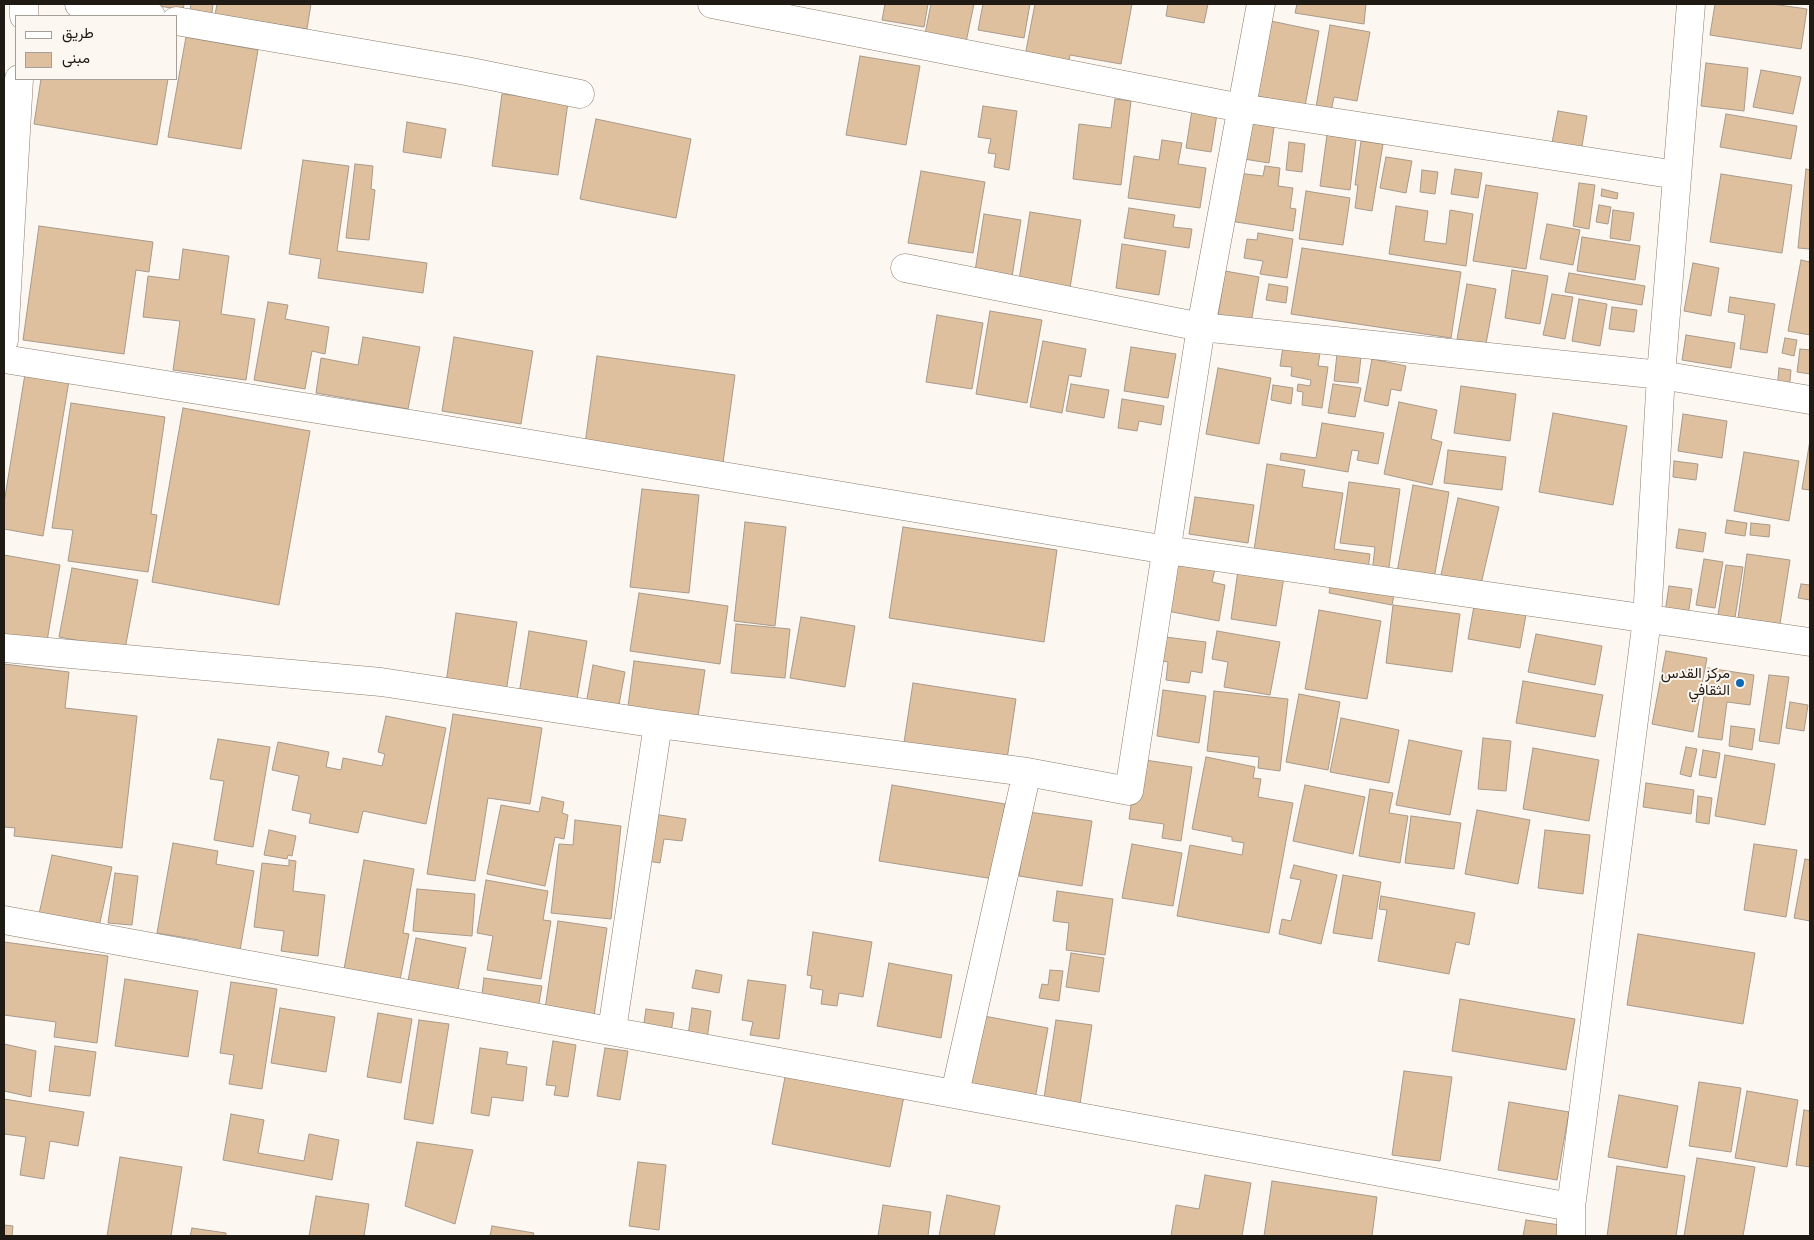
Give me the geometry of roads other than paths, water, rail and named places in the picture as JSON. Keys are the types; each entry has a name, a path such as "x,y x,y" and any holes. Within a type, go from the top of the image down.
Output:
{"street":[{"path":"79,4 145,15"},
{"path":"712,4 1241,108 1677,175"},
{"path":"4,648 381,682 658,724 1027,772 1129,791 1201,327 1261,4"},
{"path":"1571,1236 1571,1207 1647,620 1661,376 1691,4"},
{"path":"178,21 466,71 580,94"},
{"path":"4,340 8,195 19,80"},
{"path":"905,268 1201,327 1661,376 1810,400"},
{"path":"4,359 419,425 1167,550 1810,642"},
{"path":"612,1030 658,724"},
{"path":"955,1093 1027,772"},
{"path":"4,920 1571,1207"}],"place":[{"name":"مركز القدس الثقافي","path":"1740,683"}]}
